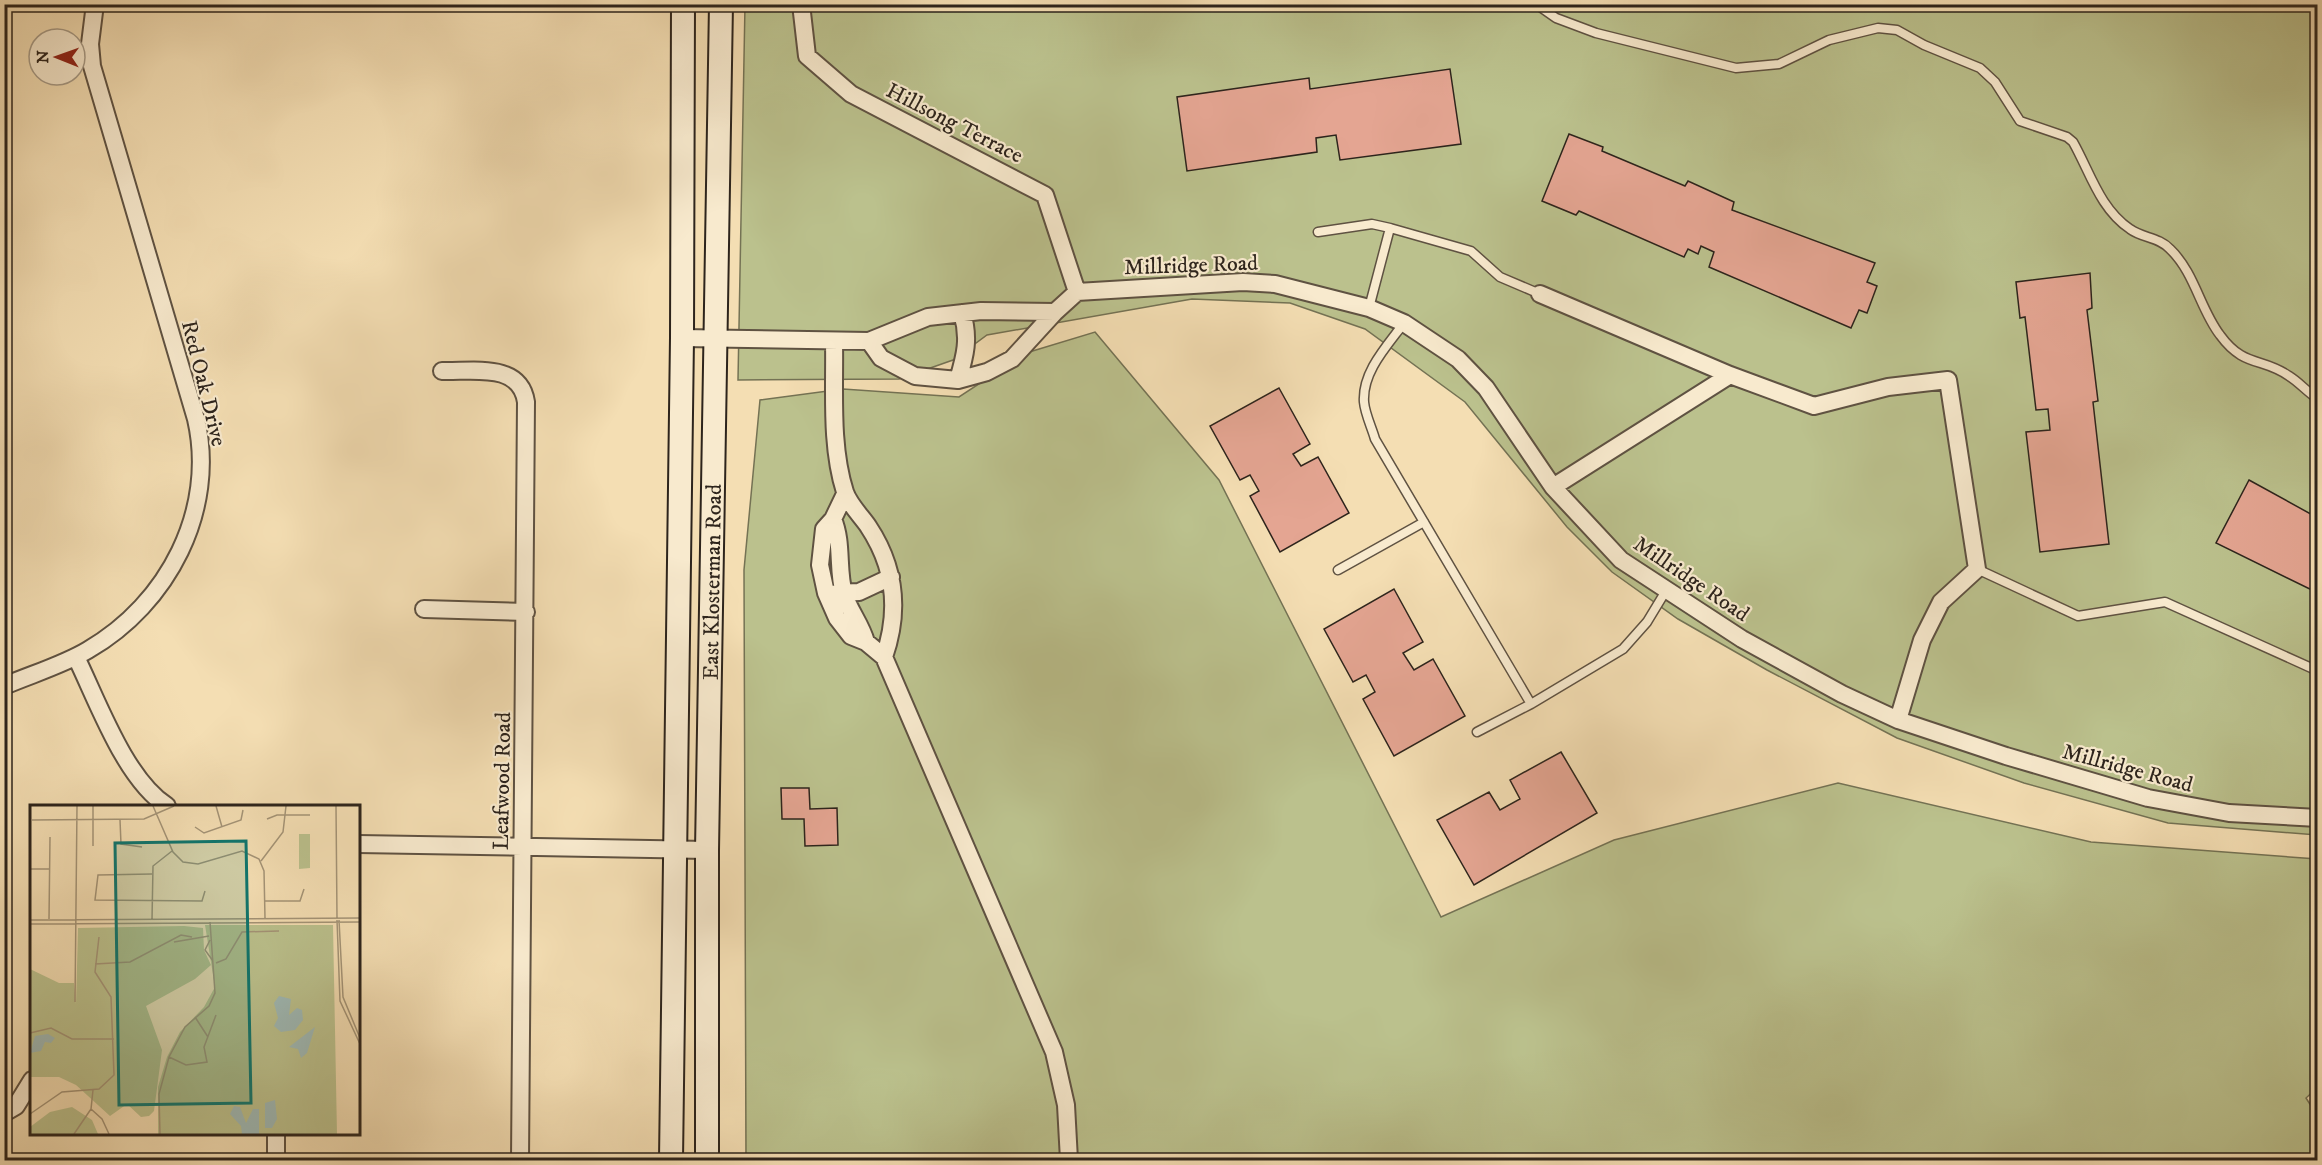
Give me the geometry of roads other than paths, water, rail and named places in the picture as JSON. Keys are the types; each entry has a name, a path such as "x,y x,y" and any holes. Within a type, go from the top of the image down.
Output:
{"main road":[{"name":"East Klosterman Road","path":"671,1161 682,338 683,4"},
{"name":"East Klosterman Road","path":"707,1161 707,850 721,4"}],"street":[{"name":"Red Oak Drive","path":"4,686 76,657 96,645 125,622 165,579 192,522 202,466 196,419 92,66 90,44 95,4"},
{"name":"Hillsong Terrace","path":"801,4 807,56 851,94 1045,195 1062,240 1077,292"},
{"name":"Millridge Road","path":"1077,292 1232,283 1275,284 1369,308 1404,323 1458,359 1486,388 1553,487 1621,560 1742,639 1842,694 1898,720 2006,756 2176,805 2229,813 2318,818"},
{"path":"869,341 880,358 915,376 958,380 987,372 1012,359 1054,312 1077,292"},
{"path":"1540,294 1730,375 1814,406 1888,387 1948,380 1977,569 1941,602 1922,640 1898,720"},
{"path":"682,338 869,341 928,317 962,313 1054,312"},
{"path":"958,380 968,349 968,329 962,313"},
{"path":"834,341 837,444 845,494 870,529 888,563 895,596 893,632 884,657"},
{"name":"Leafwood Road","path":"442,371 508,375 522,384 526,402 520,1161"},
{"path":"1553,487 1730,375"},
{"path":"845,494 833,519 824,529 820,565 826,593 837,618 851,636 866,642 884,657 1054,1052 1066,1105 1069,1161"},
{"path":"833,519 839,535 844,592 850,611 862,628 866,642"},
{"path":"826,593 859,592 891,577"},
{"path":"424,609 526,612"},
{"path":"76,657 128,764 151,793 165,805"},
{"path":"360,844 707,850"},
{"path":"4,1113 16,1106 30,1083"},
{"path":"276,1135 276,1161"}],"lane":[{"path":"1536,4 1556,18 1596,33 1736,68 1779,64 1829,40 1888,28 1897,30 1939,52 1970,63 1995,81 2020,121 2067,137 2073,142 2090,179 2116,216 2131,231 2161,242 2179,258 2218,333 2233,351 2251,362 2289,375 2318,399"},
{"path":"1318,232 1372,224 1389,228 1471,251 1500,277 1540,294"},
{"path":"1369,308 1389,228"},
{"path":"1404,323 1375,361 1365,388 1364,404 1376,439 1531,704"},
{"path":"1338,570 1424,522"},
{"path":"1977,569 2078,616 2165,602 2318,670"},
{"path":"1477,732 1531,704 1623,649 1647,622 1667,589"}]}
